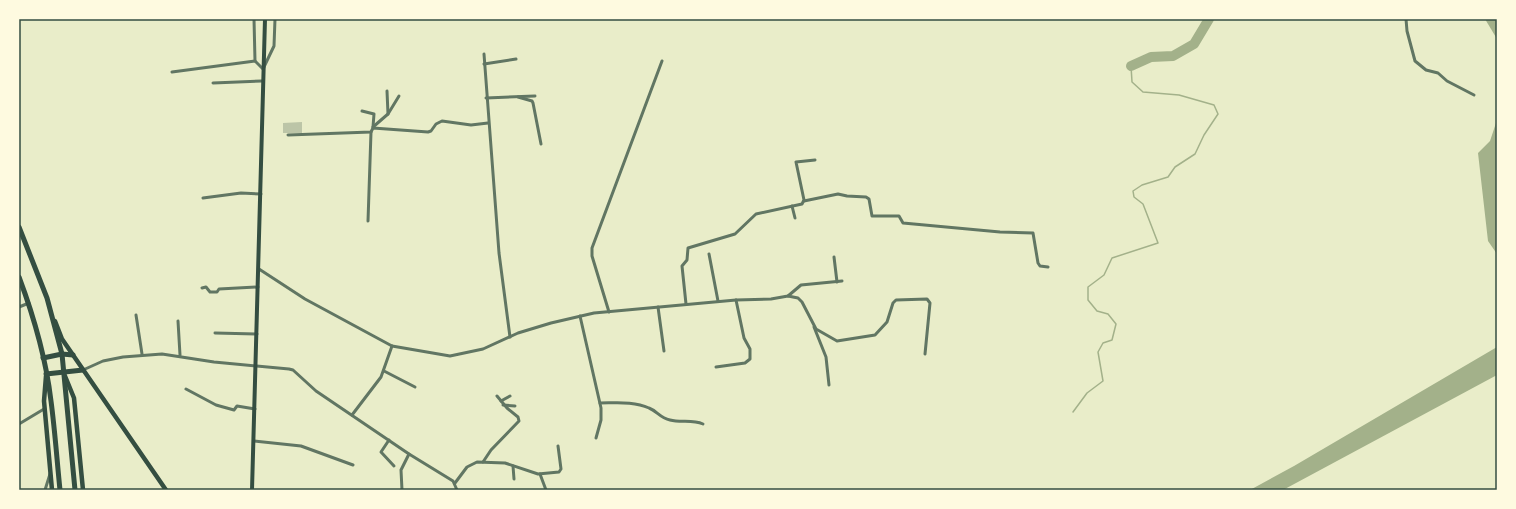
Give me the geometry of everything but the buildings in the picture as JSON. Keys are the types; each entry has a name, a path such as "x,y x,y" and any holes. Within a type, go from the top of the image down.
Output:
{"highway":[{"path":"19,227 47,298 62,354 75,490"},
{"path":"19,277 29,303 43,358 51,401 60,490"},
{"path":"43,358 62,354 73,355"},
{"path":"46,374 83,370"}],"main road":[{"path":"252,490 261,194 262,81 265,19"},
{"path":"51,312 62,339 166,490"},
{"path":"64,372 74,398 82,490"},
{"path":"46,374 44,409 52,490"}],"street":[{"path":"254,19 255,61 263,69 274,46 275,19"},
{"path":"1406,19 1407,31 1416,62 1426,70 1438,73 1447,82 1474,95"},
{"path":"484,54 498,253 510,336"},
{"path":"484,64 516,59"},
{"path":"172,72 255,61"},
{"path":"609,312 592,256 592,248 662,61"},
{"path":"213,83 262,81"},
{"path":"387,91 388,114"},
{"path":"368,220 371,132 373,128 388,114 399,96"},
{"path":"486,98 535,96"},
{"path":"518,97 532,101 533,103 541,144"},
{"path":"362,111 374,114 373,128"},
{"path":"373,128 428,132 431,131 438,122 442,121 471,125 488,123"},
{"path":"288,135 371,132"},
{"path":"804,201 795,163 816,160"},
{"path":"203,198 241,193 261,194"},
{"path":"686,304 682,266 686,260 688,248 735,234 756,214 802,204 804,201 838,194 868,197 872,216 899,216 903,223 1000,232 1033,233 1038,263 1040,266 1048,267"},
{"path":"792,206 795,218"},
{"path":"709,254 718,301"},
{"path":"834,257 837,282"},
{"path":"259,269 305,299 392,346 450,356 483,349 510,336 551,323 580,316 718,301 771,299 788,296 798,298 802,302 814,326 826,357 829,385"},
{"path":"788,296 801,285 842,281"},
{"path":"202,288 206,287 210,292 217,292 219,289 225,288 258,287"},
{"path":"814,326 833,341 870,337 875,335 887,322 896,300 925,298 930,303 925,354"},
{"path":"716,367 745,363 750,359 750,350 744,338 736,300"},
{"path":"19,307 29,303"},
{"path":"658,307 664,351"},
{"path":"136,315 142,354"},
{"path":"580,316 600,403 601,420 596,438"},
{"path":"178,321 180,355"},
{"path":"215,333 257,334"},
{"path":"352,415 384,371 392,346"},
{"path":"83,370 104,362 142,354 180,355 194,359 293,370 316,391 408,454 455,483 457,490"},
{"path":"384,371 415,387"},
{"path":"186,390 216,405 234,410 237,406 255,410"},
{"path":"483,462 491,450 519,421 515,414 502,403 497,396"},
{"path":"502,403 510,396"},
{"path":"600,403 626,402 641,405 648,407 663,418 680,422 693,421 703,424"},
{"path":"502,403 514,406"},
{"path":"19,424 44,409"},
{"path":"389,440 381,452 394,466"},
{"path":"254,441 301,446 353,465"},
{"path":"455,483 468,467 472,464 483,462 499,462 540,474 561,471 558,446"},
{"path":"402,490 401,470 408,454"},
{"path":"513,466 514,480"},
{"path":"45,490 50,474"},
{"path":"540,474 546,490"}],"shaded area":[{"path":"1485,19 1497,19 1497,39"},
{"path":"1497,120 1497,254 1488,241 1478,153 1490,141"},
{"path":"1497,347 1497,375 1283,490 1250,490 1294,466"}],"waterway":[{"path":"1131,66 1151,57 1173,56 1194,44 1209,19"},
{"path":"1073,412 1087,393 1103,381 1098,352 1103,343 1112,340 1116,324 1108,314 1097,311 1088,300 1088,287 1104,275 1112,258 1158,243 1143,204 1134,197 1133,191 1142,185 1168,177 1175,167 1195,154 1204,135 1218,114 1214,105 1179,95 1143,92 1132,82 1131,66"}]}
